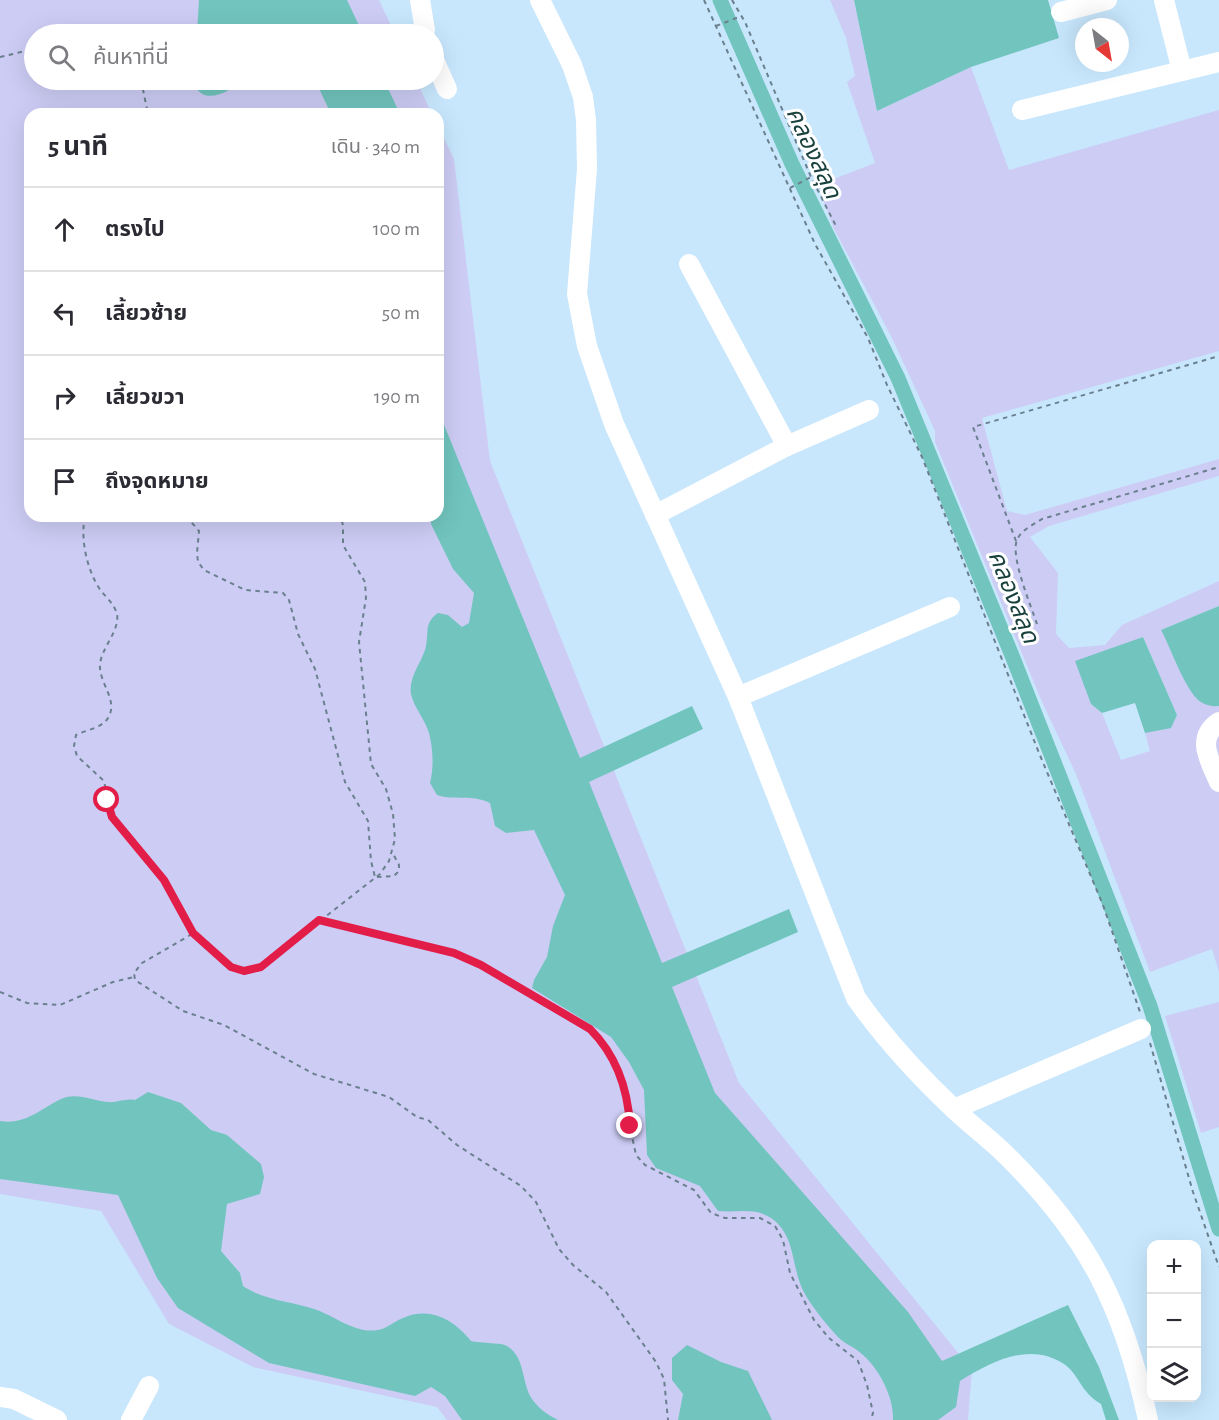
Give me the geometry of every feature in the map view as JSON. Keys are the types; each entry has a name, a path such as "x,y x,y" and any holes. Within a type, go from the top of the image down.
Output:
{"street":[{"path":"420,0 423,24"},
{"path":"540,0 572,65 586,120 587,169 577,294 587,346 614,424 738,697 856,998 887,1038 954,1109 1013,1162 1044,1195 1077,1238 1119,1315 1144,1368 1148,1420"},
{"path":"1061,12 1107,0"},
{"path":"1164,0 1182,71"},
{"path":"1023,110 1219,62"},
{"path":"444,82 447,89"},
{"path":"689,264 787,446"},
{"path":"655,515 787,446 869,410"},
{"path":"738,697 950,607"},
{"path":"1219,722 1210,728 1204,748 1219,782"},
{"path":"954,1109 1144,1030"},
{"path":"131,1420 149,1386"},
{"path":"0,1396 14,1399 57,1420"}],"path":[{"path":"704,0 718,25 815,244 868,338 889,390 922,457 1039,753 1103,905 1193,1192 1219,1267"},
{"path":"732,0 738,17 745,22 810,177 836,226"},
{"path":"718,25 738,17"},
{"path":"0,57 24,51"},
{"path":"143,90 147,108"},
{"path":"790,188 810,177"},
{"path":"1036,624 1016,557 1016,541 974,427 1219,356"},
{"path":"1016,541 1024,530 1042,519 1219,467"},
{"path":"85,522 83,544 100,589 113,604 117,615 112,634 104,647 100,667 112,705 110,716 96,728 76,735 74,746 82,763 104,781 112,817 164,880 193,933 231,967 244,971 261,967 375,878 389,861 395,839 393,814 386,789 371,764 366,726 358,642 366,598 365,582 343,545 342,522"},
{"path":"192,522 200,531 197,553 198,562 204,570 245,590 283,593 289,600 298,634 315,669 345,782 368,821 371,861 375,878"},
{"path":"375,878 394,876 399,871 399,865 392,852"},
{"path":"319,920 454,953 481,965 590,1029 600,1040 628,1095 630,1126 636,1155 645,1165 694,1191 711,1213 725,1218 760,1218 775,1226 783,1240 790,1273 813,1320 829,1338 858,1361 867,1385 873,1413 871,1420"},
{"path":"193,933 142,963 134,973 143,987 183,1011 224,1025 314,1074 389,1097 417,1117 428,1120 457,1145 521,1186 536,1202 559,1249 573,1265 606,1292 656,1362 664,1379 668,1420"},
{"path":"0,992 27,1003 60,1005 113,982 135,977"}],"shaded area":[{"path":"0,0 379,0 390,24 24,24 24,90 421,90 429,108 24,108 24,522 444,522 444,138 454,159 490,461 739,1083 972,1370 968,1420 447,1420 437,1407 253,1367 169,1324 101,1211 0,1194"},
{"path":"199,0 347,0 358,24 198,24"},
{"path":"830,0 854,0 877,111 971,67 1009,170 1219,110 1219,351 982,418 1007,511 1025,515 1219,459 1219,476 1049,526 1030,537 1058,573 1056,634 1069,648 1105,645 1122,625 1219,581 1219,606 1162,630 1216,707 1219,706 1219,972 1212,949 1150,972 1076,774 1042,702 935,442 935,431 892,338 833,227 818,185 875,163 847,82 855,76 846,38","holes":["1143,637 1177,715 1171,727 1145,733 1150,751 1121,760 1102,713 1091,704 1129,643"]},
{"path":"854,0 1048,0 1059,38 971,67 877,111"},
{"path":"198,90 229,90 213,96"},
{"path":"320,90 389,90 397,108 328,108"},
{"path":"444,425 580,758 692,706 703,729 589,782 662,963 789,909 798,932 672,987 715,1093 908,1312 942,1361 1068,1305 1099,1367 1119,1420 1106,1420 1101,1404 1089,1395 1064,1364 1051,1357 1024,1354 997,1361 960,1381 956,1407 938,1420 893,1420 891,1403 885,1385 875,1368 860,1352 837,1336 806,1296 801,1286 790,1244 780,1226 771,1218 758,1213 718,1211 700,1186 656,1168 647,1155 644,1090 629,1062 611,1037 532,988 547,957 553,926 565,895 534,830 506,833 495,826 490,803 477,799 437,795 430,783 433,758 429,733 411,694 412,681 424,652 431,620 438,613 448,615 462,627 469,623 474,593 453,569 431,522 444,522"},
{"path":"1219,606 1219,706 1215,706 1207,705 1195,697 1161,630"},
{"path":"1143,637 1177,715 1171,728 1145,733 1135,703 1102,713 1091,704 1075,661"},
{"path":"1219,1002 1219,1127 1201,1133 1165,1016"},
{"path":"148,1092 181,1103 211,1130 227,1135 261,1164 264,1177 260,1194 227,1204 221,1251 240,1273 243,1286 260,1295 317,1310 362,1330 381,1329 413,1315 432,1314 441,1317 457,1327 471,1341 502,1344 512,1350 520,1362 532,1399 558,1420 462,1420 445,1396 431,1387 415,1396 269,1363 178,1308 157,1278 118,1195 0,1179 0,1121 18,1121 67,1097 111,1102 135,1100"},
{"path":"687,1345 721,1362 748,1371 772,1420 678,1420 683,1394 672,1380 672,1358"}],"waterway":[{"name":"คลองสลุด","path":"720,0 792,164 898,378 1013,658 1150,1006 1219,1229"}],"route":[{"path":"107,800 112,817 142,850 164,880 193,933 231,967 244,971 261,967 319,920 390,937 406,944 454,953 481,965 496,976 590,1029 600,1040 628,1095 630,1126"}]}
